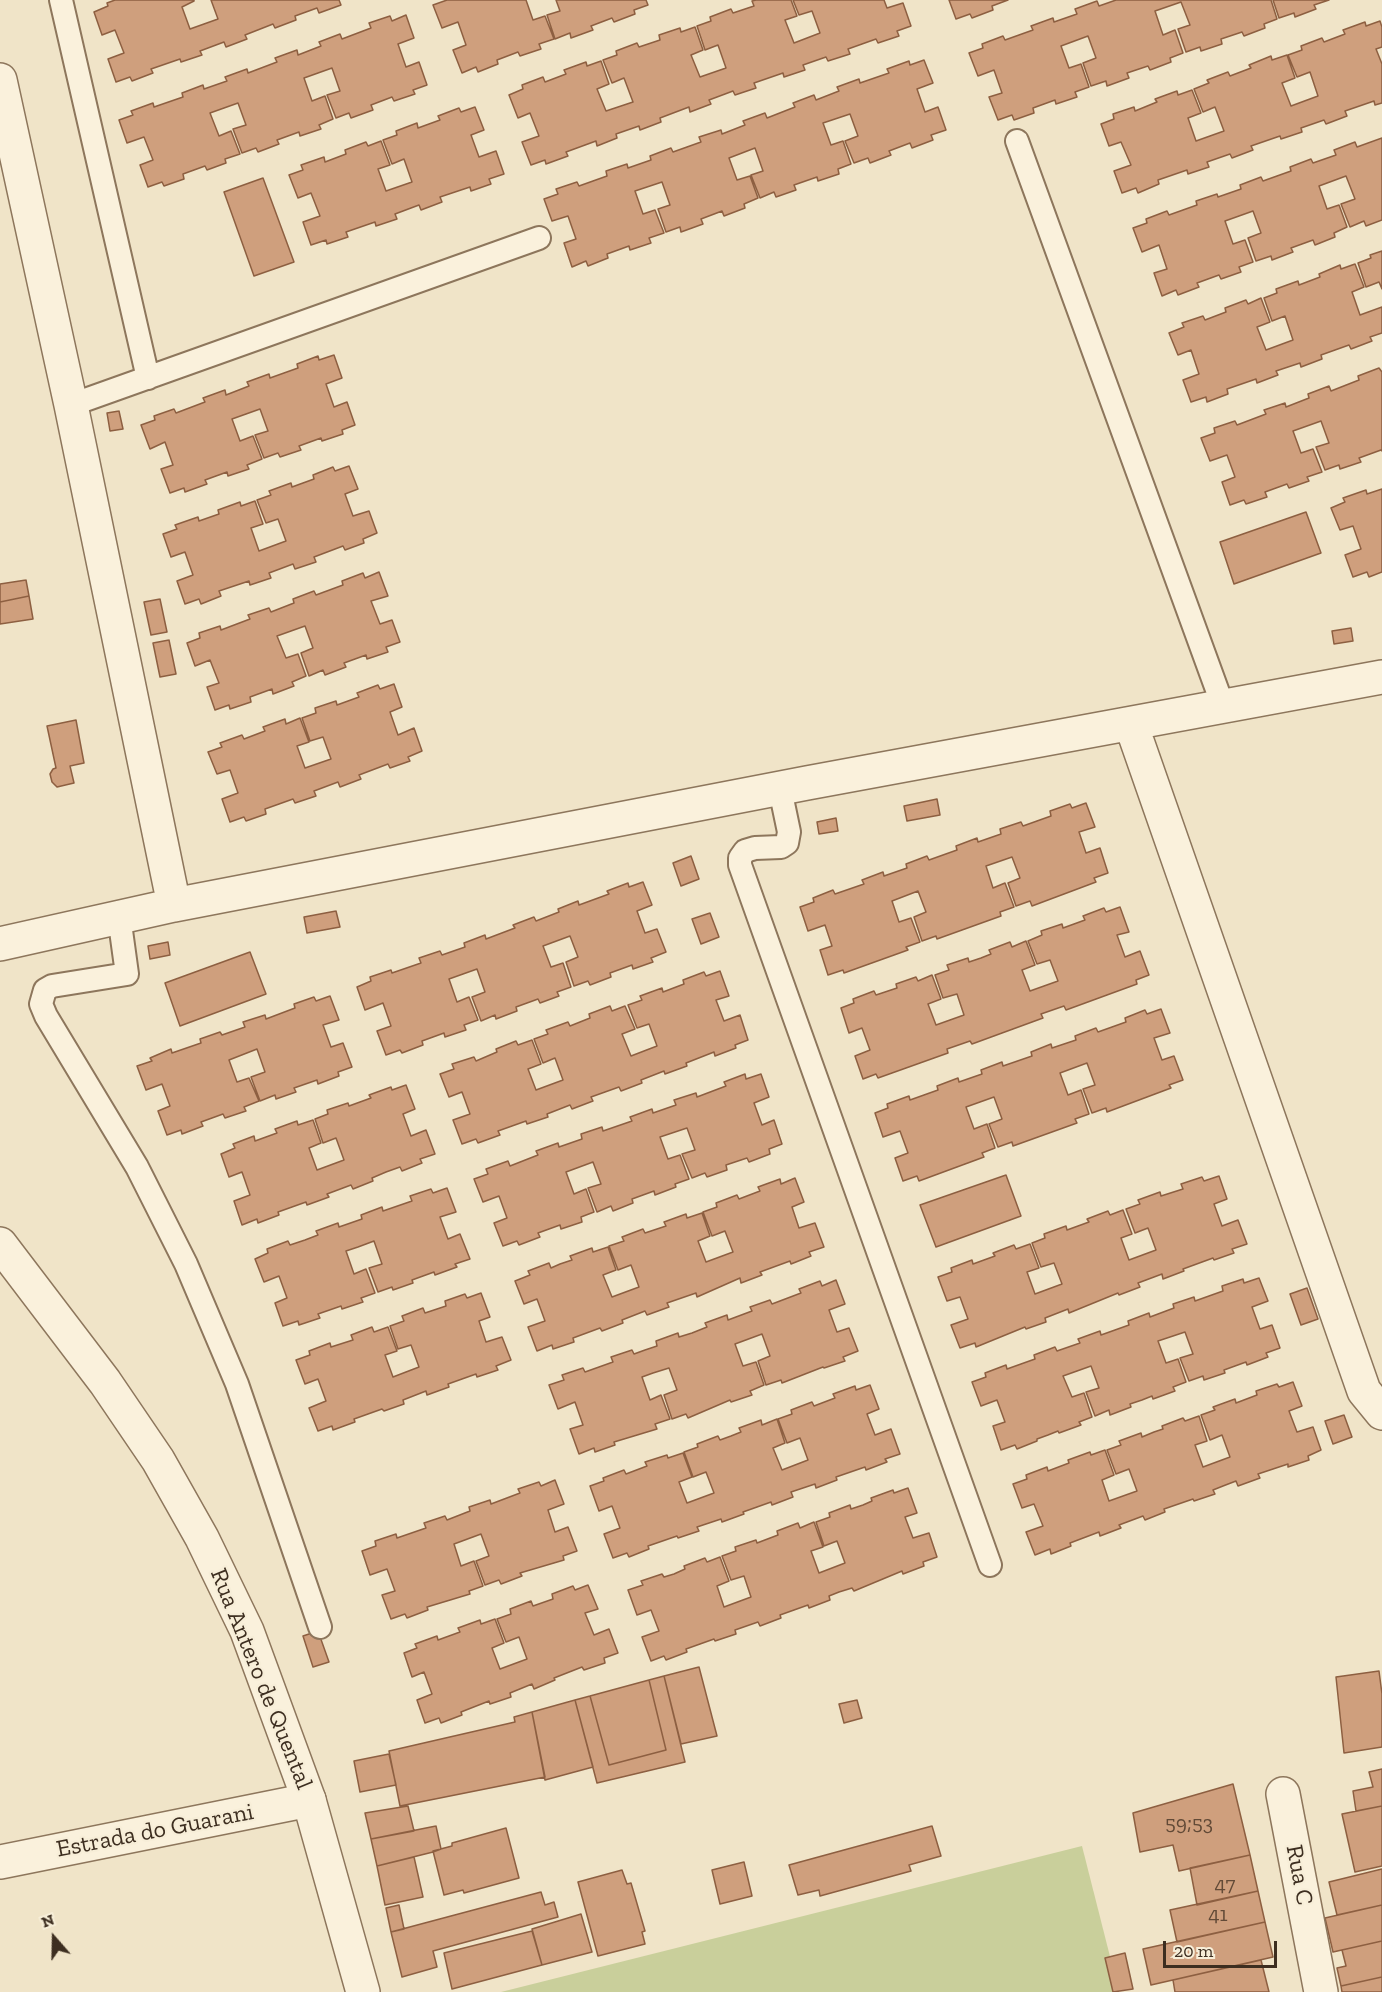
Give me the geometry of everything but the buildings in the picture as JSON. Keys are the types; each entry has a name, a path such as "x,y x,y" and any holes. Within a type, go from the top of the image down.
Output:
{"street":[{"path":"0,80 72,405 174,905"},
{"path":"0,944 174,905 1382,677"},
{"path":"1131,724 1364,1391 1382,1413"},
{"name":"Rua Antero de Quental","path":"0,1244 105,1382 158,1460 196,1528 247,1631 309,1800 363,1992"},
{"name":"Rua C","path":"1283,1794 1321,1992"},
{"name":"Estrada do Guarani","path":"0,1862 309,1800"}],"lane":[{"path":"62,0 148,378"},
{"path":"1017,141 1223,706"},
{"path":"72,405 539,237"},
{"path":"780,789 789,832 787,843 781,847 755,848 745,851 740,858 740,865 990,1564"},
{"path":"119,916 127,974 52,986 45,990 41,1004 137,1167 186,1264 237,1384 320,1628"}],"green space":[{"path":"1082,1846 1119,1992 501,1992"}]}
